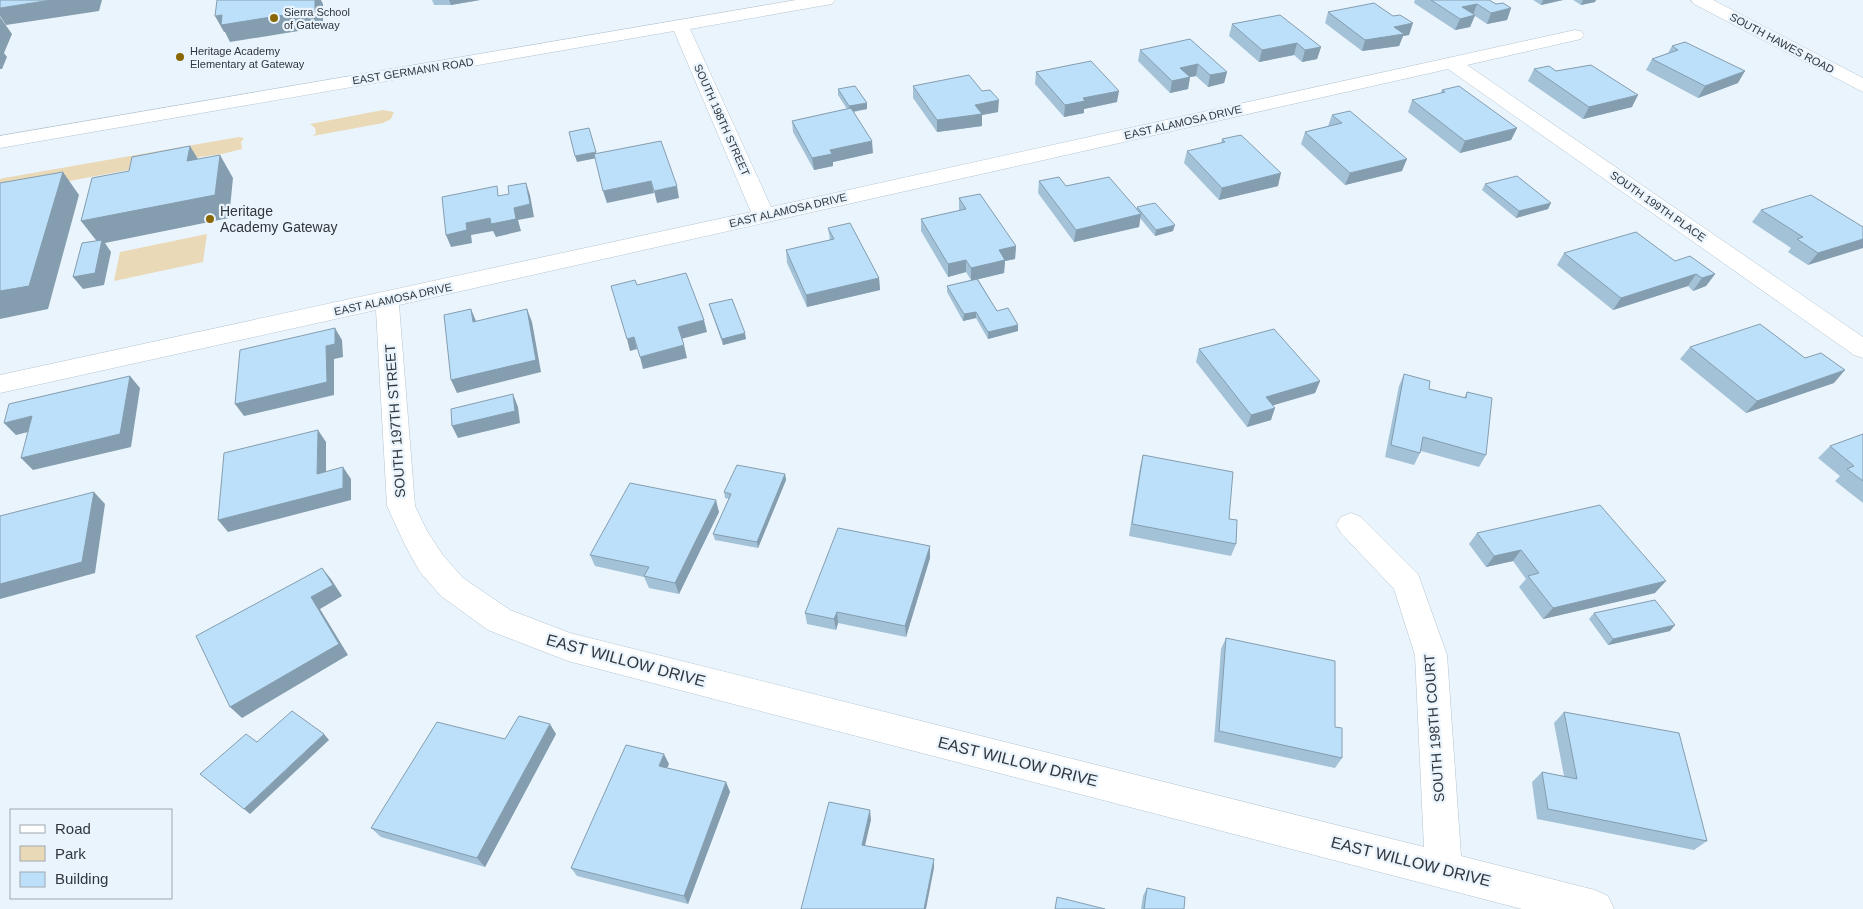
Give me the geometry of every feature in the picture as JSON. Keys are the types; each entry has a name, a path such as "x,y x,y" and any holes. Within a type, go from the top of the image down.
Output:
{"street":[{"name":"EAST GERMANN ROAD","path":"0,142 826,0"},
{"name":"SOUTH HAWES ROAD","path":"1700,0 1863,86"},
{"name":"SOUTH 198TH STREET","path":"680,25 764,216"},
{"name":"EAST ALAMOSA DRIVE","path":"0,384 387,300 1575,34"},
{"name":"SOUTH 199TH PLACE","path":"1452,62 1863,349"},
{"name":"SOUTH 197TH STREET","path":"387,300 401,506 431,563 452,587"},
{"name":"SOUTH 198TH COURT","path":"1351,525 1407,583 1431,655 1443,868"},
{"name":"EAST WILLOW DRIVE","path":"452,587 499,620 568,647 1443,868 1595,909"}],"green space":[{"path":"383,110 394,112 391,119 383,123 313,136 316,133 315,128 310,124"},
{"path":"239,137 244,138 241,142 242,149 222,154 0,194 0,179 4,178"},
{"path":"207,234 203,262 114,281 120,252"}],"building":[{"path":"0,0 51,0 0,8"},
{"path":"217,0 315,0 315,10 221,25 222,15 215,16"},
{"path":"1431,0 1489,0 1496,4 1503,3 1511,8 1491,13 1477,4 1462,7 1475,15 1460,19"},
{"path":"1374,3 1393,16 1400,15 1413,23 1394,27 1404,34 1365,40 1328,12"},
{"path":"1280,15 1321,47 1305,50 1297,43 1262,50 1232,24"},
{"path":"1190,39 1227,72 1210,75 1198,64 1180,68 1190,77 1172,81 1140,50"},
{"path":"1685,42 1745,71 1705,86 1652,59 1678,50 1672,46"},
{"path":"1091,61 1119,91 1083,98 1085,101 1065,105 1036,72"},
{"path":"1591,65 1638,95 1589,107 1534,69 1549,66 1556,71"},
{"path":"969,75 982,91 990,90 999,100 975,105 982,114 937,120 913,86"},
{"path":"855,86 867,103 849,106 838,89"},
{"path":"1459,86 1517,128 1465,141 1412,100 1445,92 1442,90"},
{"path":"851,108 872,141 830,150 832,154 812,158 792,121"},
{"path":"1350,111 1407,159 1350,173 1305,132 1342,123 1332,115"},
{"path":"589,128 596,152 575,156 569,132"},
{"path":"1241,135 1281,173 1222,188 1187,151 1225,142 1222,139"},
{"path":"661,141 677,186 654,191 651,181 603,191 594,154"},
{"path":"190,146 187,161 220,155 215,195 81,221 92,178 129,171 132,157"},
{"path":"63,172 29,286 0,291 0,183"},
{"path":"1517,176 1551,203 1519,211 1485,184"},
{"path":"1059,177 1066,186 1109,177 1141,214 1076,230 1039,181"},
{"path":"526,183 530,204 514,208 516,219 491,224 490,218 466,223 467,230 446,235 442,197 497,186 498,196 509,194 508,186"},
{"path":"980,194 1016,246 999,250 1005,260 971,268 966,260 948,264 921,219 966,209 959,198"},
{"path":"1811,195 1863,227 1863,239 1818,253 1797,239 1803,237 1761,210"},
{"path":"1155,203 1175,225 1156,230 1137,207"},
{"path":"850,223 879,278 806,295 786,250 834,239 828,228"},
{"path":"1636,232 1675,261 1690,256 1715,274 1702,278 1696,274 1621,298 1564,253"},
{"path":"102,240 95,273 73,277 82,243"},
{"path":"686,273 704,320 678,327 684,345 640,357 634,337 627,339 611,286 635,280 637,285"},
{"path":"977,279 997,311 1008,308 1018,325 988,332 976,312 964,314 947,286"},
{"path":"732,299 745,333 722,339 709,304"},
{"path":"471,309 473,322 527,309 536,360 451,380 444,315"},
{"path":"1760,324 1805,358 1821,353 1845,370 1757,401 1690,347"},
{"path":"335,328 335,344 326,346 327,382 235,404 240,350"},
{"path":"1274,329 1320,381 1266,397 1275,408 1251,415 1199,349"},
{"path":"1404,374 1430,381 1429,389 1466,398 1467,392 1492,398 1486,455 1423,437 1420,453 1391,445"},
{"path":"130,376 120,434 21,458 32,416 4,423 9,404"},
{"path":"513,394 515,411 452,426 451,409"},
{"path":"318,430 317,474 343,467 343,488 218,520 224,453"},
{"path":"1863,434 1863,481 1847,469 1854,466 1830,446"},
{"path":"1143,455 1233,472 1229,519 1237,520 1236,544 1132,524"},
{"path":"737,465 785,474 757,542 713,534 731,494 724,492"},
{"path":"630,483 716,500 675,583 644,576 649,567 590,555"},
{"path":"94,492 82,562 0,584 0,516"},
{"path":"1600,505 1666,581 1553,608 1528,576 1539,573 1521,550 1494,556 1477,533"},
{"path":"838,528 930,546 905,626 837,612 834,619 805,613"},
{"path":"322,568 333,585 311,597 339,644 230,707 196,636"},
{"path":"1655,600 1675,625 1613,639 1594,613"},
{"path":"1226,638 1335,661 1335,727 1342,728 1342,758 1219,731"},
{"path":"292,711 324,734 244,809 200,774 246,734 257,742"},
{"path":"1564,712 1679,733 1707,841 1548,809 1542,772 1577,779"},
{"path":"519,716 550,724 477,858 371,828 437,722 505,739"},
{"path":"626,745 664,754 659,766 726,782 684,896 571,868"},
{"path":"829,802 870,810 862,845 934,859 924,909 801,909"},
{"path":"1147,888 1185,897 1184,909 1144,909"},
{"path":"1057,897 1105,909 1055,909"}],"place":[{"name":"Sierra School of Gateway","path":"274,18"},
{"name":"Heritage Academy Elementary at Gateway","path":"180,57"},
{"name":"Heritage Academy Gateway","path":"210,219"}]}
